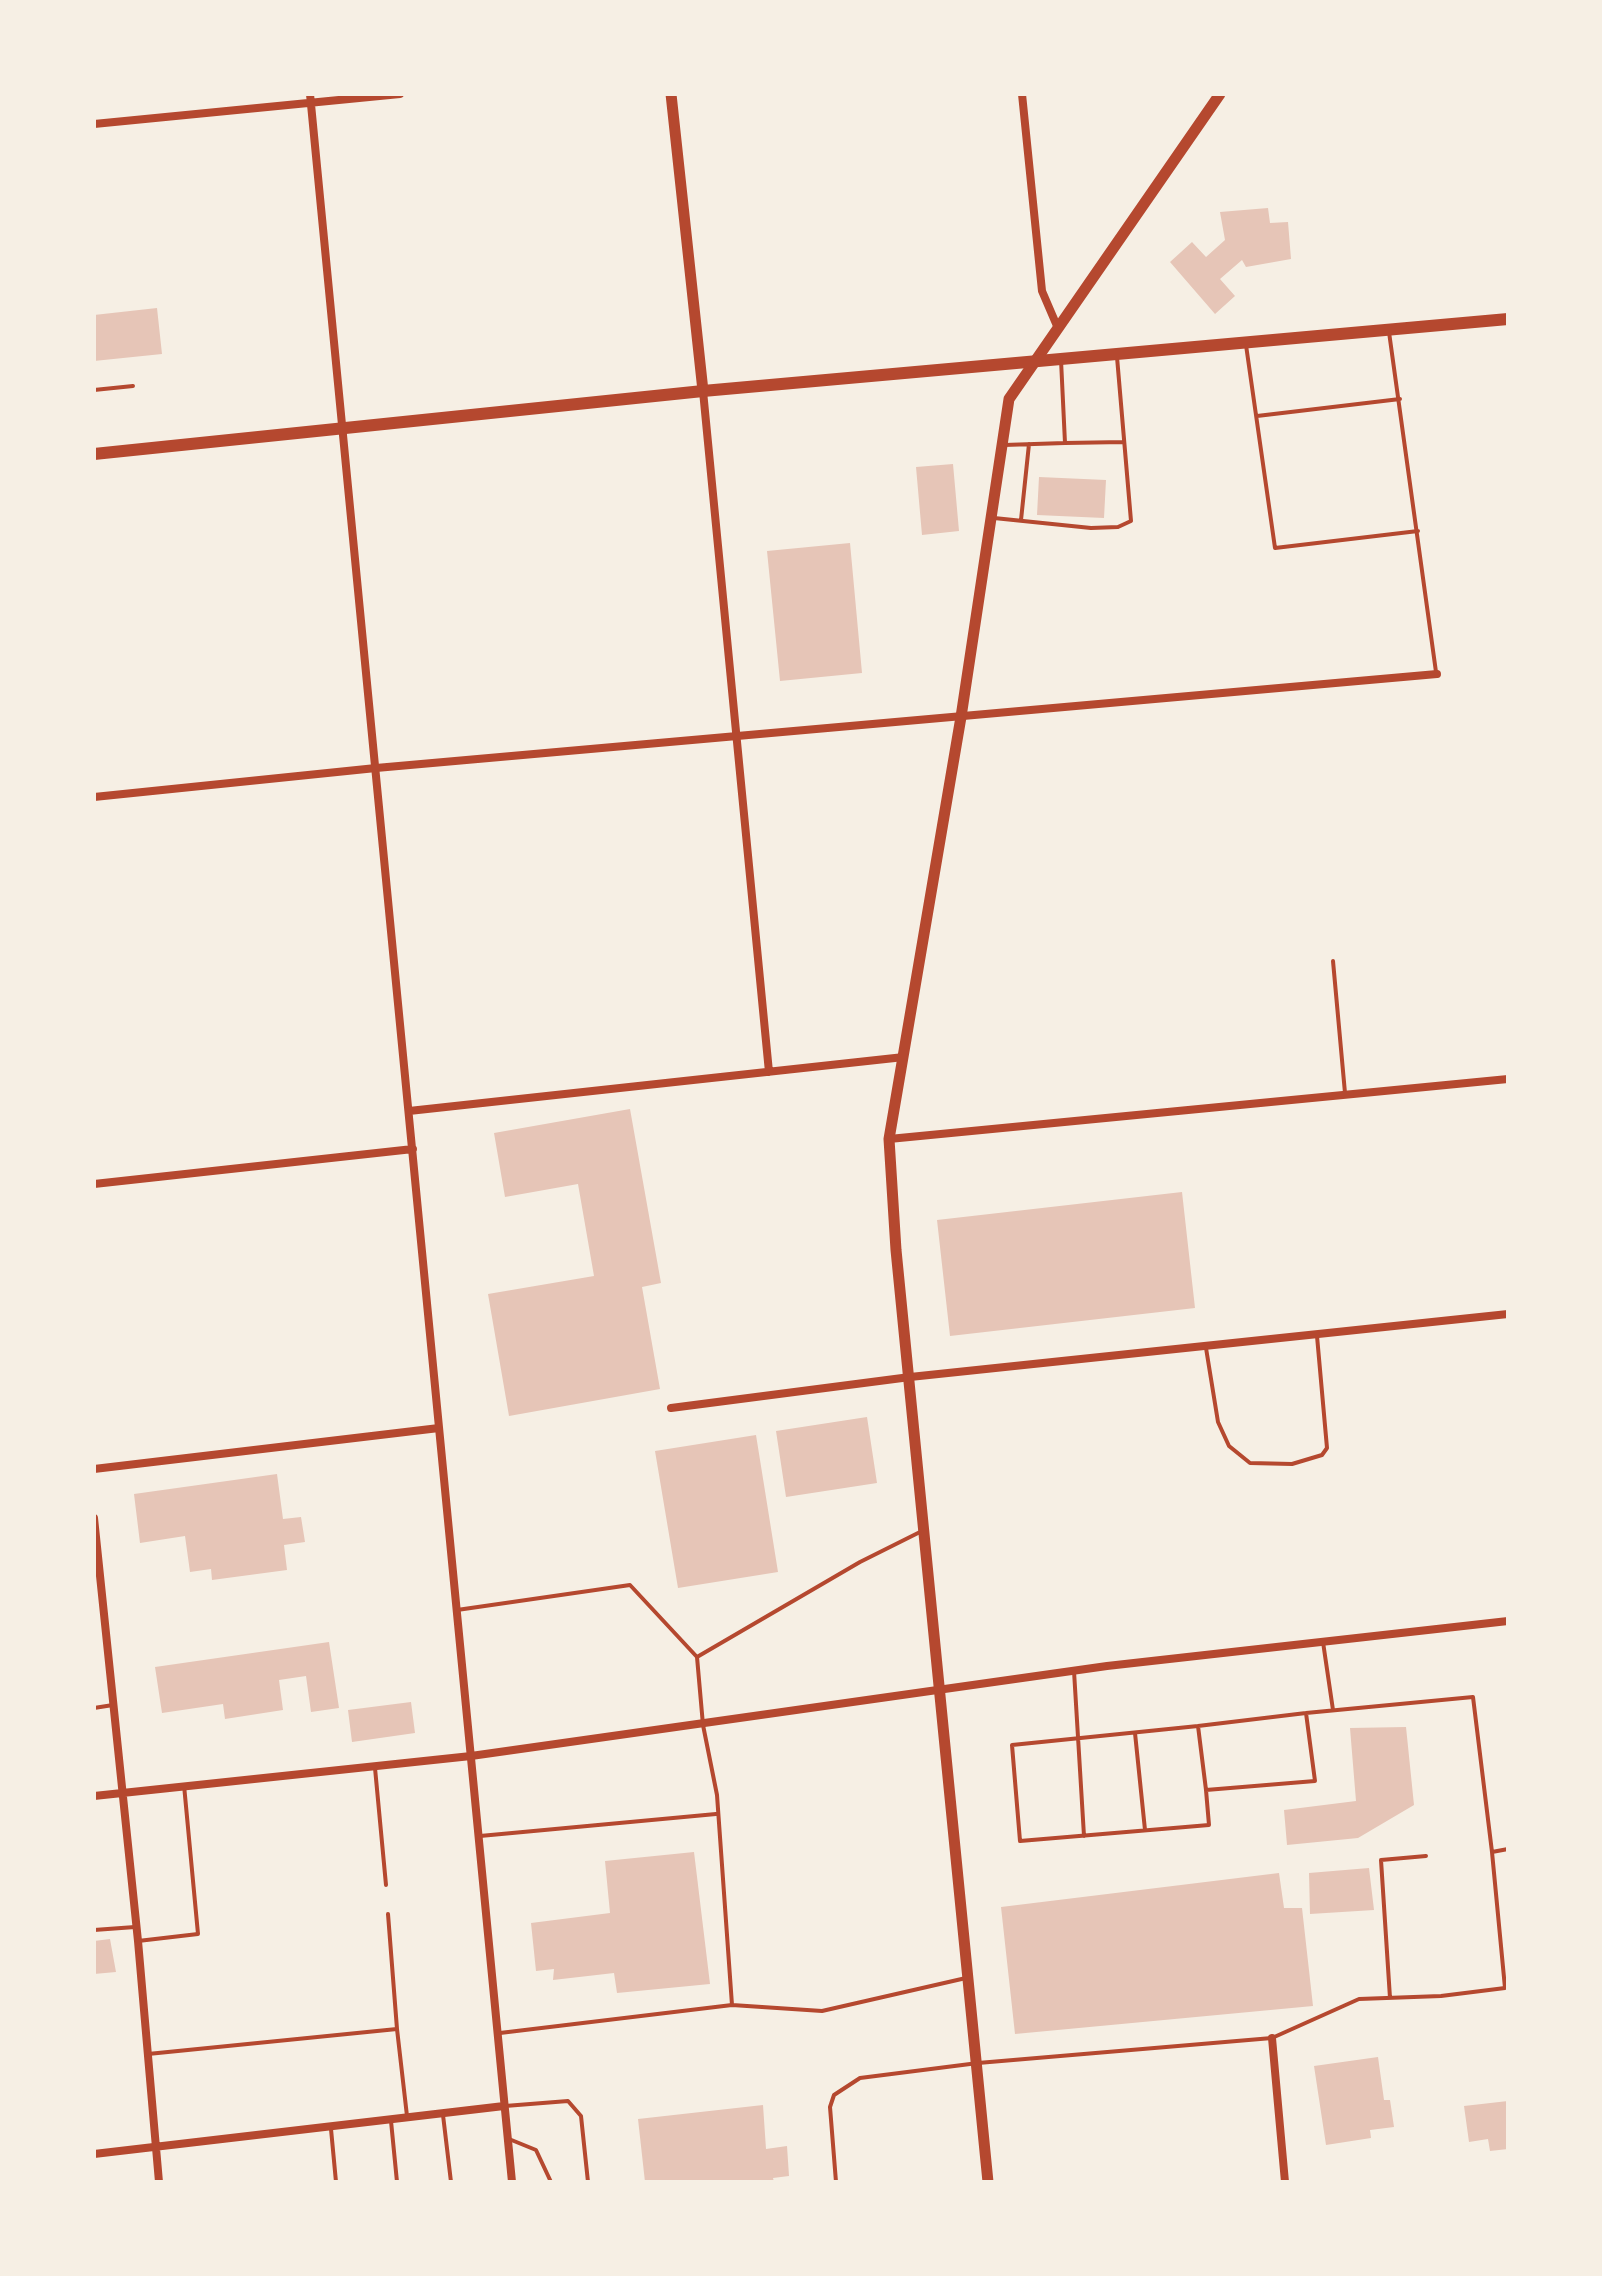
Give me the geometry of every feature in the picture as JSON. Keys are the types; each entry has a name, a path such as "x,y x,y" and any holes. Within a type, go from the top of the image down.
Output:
{"main road":[{"path":"94,454 703,391 1508,319"}],"street":[{"path":"94,124 310,99 400,94"},
{"path":"671,94 769,1072"},
{"path":"1022,94 1042,291 1057,326"},
{"path":"988,2182 889,1139 961,717 1009,399 1220,94"},
{"path":"310,99 512,2182"},
{"path":"94,797 376,768 1437,674"},
{"path":"409,1111 904,1057"},
{"path":"889,1139 1508,1079"},
{"path":"94,1184 413,1149"},
{"path":"671,1408 910,1377 1508,1314"},
{"path":"94,1469 439,1428"},
{"path":"94,1518 137,1927 159,2182"},
{"path":"94,1796 471,1756 1074,1671 1508,1623"},
{"path":"1272,2038 1285,2182"},
{"path":"94,2154 504,2106"}],"lane":[{"path":"1388,330 1437,674"},
{"path":"1246,342 1275,548 1418,531"},
{"path":"991,518 1041,525 1118,527 1131,521 1117,355"},
{"path":"1060,360 1065,443"},
{"path":"94,390 133,386"},
{"path":"1257,416 1400,399"},
{"path":"1002,445 1124,442"},
{"path":"1021,520 1029,444"},
{"path":"1333,961 1346,1095"},
{"path":"1206,1346 1218,1422 1229,1446 1250,1463 1292,1464 1322,1455 1327,1448 1317,1334"},
{"path":"697,1657 860,1562 925,1530"},
{"path":"457,1610 630,1585 697,1657 703,1725 717,1795 732,2005"},
{"path":"1323,1642 1333,1710"},
{"path":"1074,1671 1084,1836"},
{"path":"836,2182 830,2107 834,2095 845,2084 877,2074 1272,2038 1359,1999 1505,1988 1473,1697 1012,1745 1020,1841 1209,1825 1198,1726"},
{"path":"94,1708 113,1705"},
{"path":"1206,1790 1315,1781 1306,1713"},
{"path":"1135,1733 1145,1831"},
{"path":"375,1766 386,1885"},
{"path":"138,1941 198,1934 184,1785"},
{"path":"478,1836 716,1814"},
{"path":"1492,1852 1508,1849"},
{"path":"1390,1998 1381,1860 1426,1856"},
{"path":"388,1914 407,2116"},
{"path":"94,1930 137,1927"},
{"path":"497,2034 732,2005 822,2011 968,1978"},
{"path":"148,2054 397,2029"},
{"path":"504,2106 568,2101 581,2116 588,2182"},
{"path":"443,2112 451,2182"},
{"path":"391,2118 397,2182"},
{"path":"330,2124 336,2182"},
{"path":"507,2138 536,2150 551,2182"}],"building":[{"path":"1268,208 1270,223 1288,222 1291,259 1246,267 1242,260 1220,279 1235,296 1215,314 1170,262 1192,242 1206,257 1225,240 1220,212"},
{"path":"157,308 162,354 94,361 94,315"},
{"path":"953,464 959,531 922,535 916,467"},
{"path":"1039,477 1106,480 1104,518 1037,515"},
{"path":"850,543 862,673 780,681 767,551"},
{"path":"630,1109 661,1283 642,1287 660,1389 509,1416 488,1294 594,1276 578,1184 505,1197 494,1133"},
{"path":"1182,1192 1195,1308 950,1336 937,1220"},
{"path":"867,1417 877,1483 786,1497 776,1431"},
{"path":"756,1435 778,1572 678,1588 655,1451"},
{"path":"277,1474 283,1519 301,1517 305,1542 284,1545 287,1570 212,1580 211,1569 190,1572 185,1536 140,1543 134,1494"},
{"path":"329,1642 339,1708 311,1712 306,1676 279,1680 283,1710 225,1719 223,1704 162,1713 155,1667"},
{"path":"411,1702 415,1733 352,1742 348,1710"},
{"path":"1406,1727 1414,1805 1358,1838 1287,1845 1284,1810 1356,1801 1350,1728"},
{"path":"694,1852 710,1984 617,1993 614,1973 553,1980 554,1969 536,1971 531,1923 610,1913 605,1861"},
{"path":"1369,1868 1374,1910 1310,1914 1309,1873"},
{"path":"1279,1873 1284,1908 1302,1908 1313,2006 1015,2034 1001,1907"},
{"path":"110,1939 116,1972 94,1974 94,1941"},
{"path":"1378,2057 1384,2100 1390,2100 1394,2127 1370,2130 1371,2138 1326,2145 1314,2066"},
{"path":"1508,2101 1508,2149 1490,2151 1488,2139 1469,2142 1464,2106"},
{"path":"763,2105 766,2149 787,2146 789,2176 773,2178 774,2182 645,2182 638,2119"}]}
